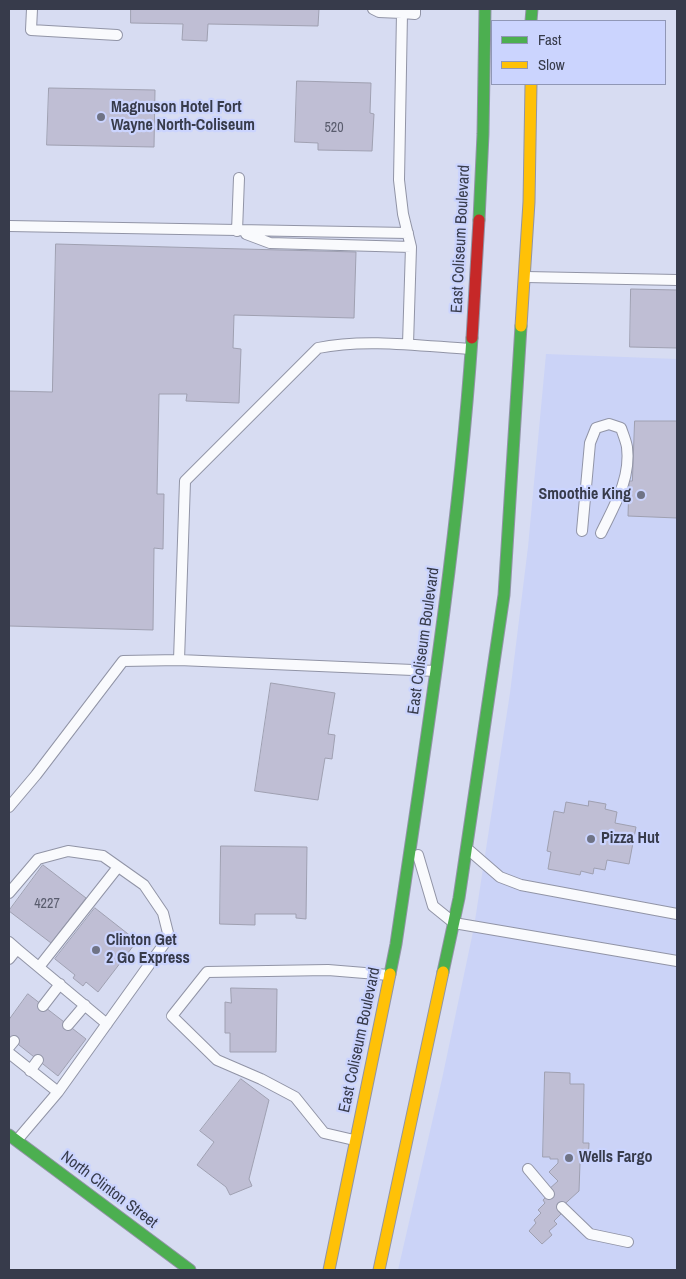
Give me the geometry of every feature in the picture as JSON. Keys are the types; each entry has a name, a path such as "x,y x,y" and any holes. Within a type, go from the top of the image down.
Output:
{"main road":[{"name":"East Coliseum Boulevard","path":"328,1270 390,975 446,605 471,350 483,134 485,9"},
{"path":"379,1270 459,898 504,595 529,202 531,85"},
{"name":"North Clinton Street","path":"13,1138 190,1270"}],"lane":[{"path":"32,9 31,30 117,35"},
{"path":"373,9 379,12 415,14 415,9"},
{"path":"402,13 399,180 411,247 408,344"},
{"path":"237,231 239,178"},
{"path":"9,226 408,233"},
{"path":"237,231 270,243 411,247"},
{"path":"525,277 677,280"},
{"path":"179,660 185,481 318,348 337,344 408,344 471,350"},
{"path":"582,531 590,443 596,428 610,424 621,428 627,447 625,479 621,492 601,533"},
{"path":"9,807 36,775 123,661 179,660 436,671"},
{"path":"412,836 433,906 454,923 677,961"},
{"path":"466,848 500,877 521,885 677,914"},
{"path":"9,893 38,859 68,851 103,856 144,885 163,913 169,937 58,1092 13,1138"},
{"path":"39,967 118,866"},
{"path":"9,959 13,946 107,1024"},
{"path":"356,1140 324,1133 295,1097 261,1079 217,1060 172,1016 207,972 328,970 390,975"},
{"path":"43,1006 60,984"},
{"path":"68,1025 85,1005"},
{"path":"9,1053 58,1092"},
{"path":"30,1071 38,1060"},
{"path":"528,1168 549,1194"},
{"path":"562,1207 590,1234 628,1242"}],"shaded area":[{"path":"546,354 677,359 677,1270 398,1270 442,1079 474,927 510,693 528,547"}],"building":[{"path":"131,9 319,9 318,26 208,24 207,41 182,40 183,24 131,23"},
{"path":"297,81 371,83 370,113 374,114 372,151 318,150 318,143 295,142"},
{"name":"Magnuson Hotel Fort Wayne North-Coliseum","path":"49,88 155,90 154,147 47,145"},
{"path":"56,244 356,252 354,318 234,315 233,348 241,349 239,403 186,401 187,394 159,394 157,494 164,494 163,549 154,548 153,630 9,626 9,391 52,392"},
{"path":"631,289 677,290 677,348 630,347"},
{"path":"635,421 677,421 677,518 628,516 629,481 632,481"},
{"path":"271,683 335,693 328,734 335,735 332,759 325,758 318,800 255,791"},
{"name":"Pizza Hut","path":"589,801 606,804 605,809 617,812 615,823 636,827 629,864 607,860 605,870 594,868 593,874 581,871 580,875 548,869 551,852 547,851 554,811 564,813 566,802 588,806"},
{"path":"221,846 307,847 306,919 296,918 296,914 255,914 255,925 220,924"},
{"path":"43,865 86,898 51,943 9,911"},
{"name":"Clinton Get 2 Go Express","path":"95,908 137,941 98,992 86,982 83,986 73,978 75,975 55,959"},
{"path":"231,988 277,989 276,1052 230,1052 230,1033 225,1033 225,1002 231,1003"},
{"path":"28,994 86,1039 58,1076 9,1037 9,1020"},
{"name":"Wells Fargo","path":"545,1072 570,1073 570,1084 584,1084 583,1143 589,1143 588,1163 580,1163 579,1191 558,1210 561,1214 554,1221 557,1224 549,1231 552,1235 542,1244 529,1231 536,1223 534,1220 541,1213 538,1210 545,1203 543,1200 550,1193 548,1190 558,1181 549,1172 558,1163 558,1159 543,1157"},
{"path":"241,1079 269,1100 249,1179 252,1186 230,1195 226,1187 197,1165 214,1142 200,1131"}],"traffic: fast":[{"path":"479,220 483,134 485,9"},
{"path":"531,20 532,9"},
{"path":"443,972 459,898 504,595 521,326"},
{"path":"390,974 419,793 450,566 472,338"},
{"path":"9,1135 190,1270"}],"traffic: slow":[{"path":"521,326 529,202 531,85"},
{"path":"379,1270 443,972"},
{"path":"329,1270 390,974"}],"traffic: jam":[{"path":"472,338 479,220"}],"place":[{"name":"Magnuson Hotel Fort Wayne North-Coliseum","path":"101,117"},
{"name":"Smoothie King","path":"641,495"},
{"name":"Pizza Hut","path":"591,839"},
{"name":"Clinton Get 2 Go Express","path":"96,950"},
{"name":"Wells Fargo","path":"569,1158"}]}
